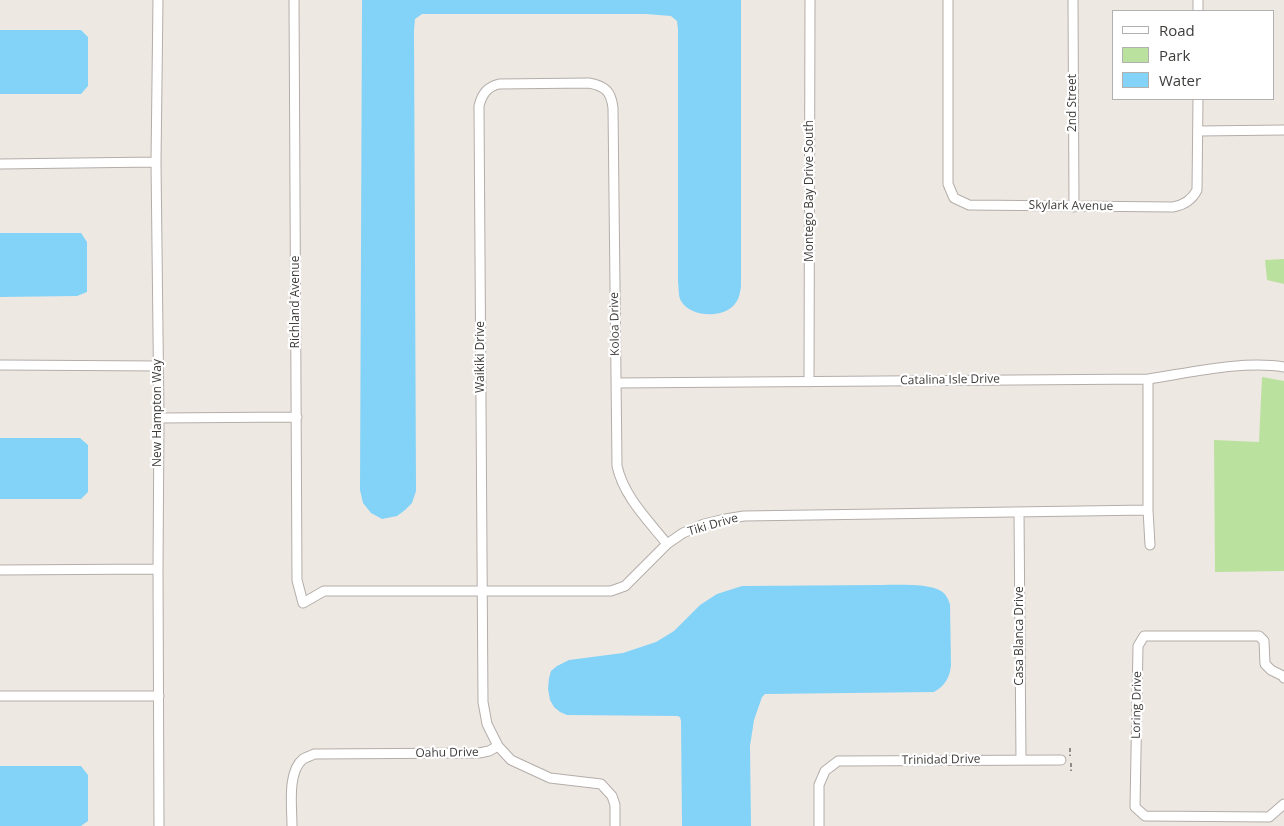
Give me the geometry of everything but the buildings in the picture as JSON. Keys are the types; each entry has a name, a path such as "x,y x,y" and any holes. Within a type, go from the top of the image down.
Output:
{"street":[{"name":"New Hampton Way","path":"158,0 156,162 159,418 159,826"},
{"name":"Richland Avenue","path":"294,0 298,580 303,603"},
{"name":"Montego Bay Drive South","path":"809,382 810,0"},
{"name":"Skylark Avenue","path":"948,0 948,184 954,198 970,205 1173,207 1182,205 1197,190 1198,130"},
{"name":"2nd Street","path":"1073,0 1074,206"},
{"name":"Waikiki Drive","path":"498,746 487,724 483,702 479,106 485,92 491,86 499,84 589,83 598,84 606,89"},
{"name":"Koloa Drive","path":"606,89 612,98 613,108 617,466 620,479 628,496 667,544"},
{"path":"1198,100 1198,130 1284,130"},
{"path":"0,164 156,162"},
{"path":"0,365 158,366"},
{"name":"Catalina Isle Drive","path":"616,383 1148,379 1234,367 1260,365 1284,367"},
{"path":"1148,379 1148,510 1150,545"},
{"path":"159,418 296,417"},
{"name":"Tiki Drive","path":"303,603 324,591 611,591 625,586 667,544 684,533 704,524 744,516 1148,510"},
{"name":"Casa Blanca Drive","path":"1019,512 1021,760"},
{"path":"0,570 158,569"},
{"name":"Loring Drive","path":"1284,678 1265,664 1264,642 1259,636 1144,636 1138,646 1135,807 1145,816 1269,822 1284,804"},
{"path":"0,696 159,696"},
{"path":"498,746 511,760 550,778 601,784 612,796 615,805 615,826"},
{"name":"Oahu Drive","path":"292,826 294,772 303,760 314,754 479,753 489,751 498,746"},
{"name":"Trinidad Drive","path":"819,826 819,785 825,771 838,761 1061,760"}],"green space":[{"path":"1284,259 1284,284 1267,280 1265,260"},
{"path":"1262,377 1284,381 1284,571 1215,572 1214,440 1259,442"}],"water":[{"path":"362,0 741,0 741,286 739,297 732,307 726,311 713,314 698,313 691,310 681,301 679,294 677,21 671,16 646,14 422,14 415,19 416,491 412,503 405,510 397,516 382,519 371,513 363,503 360,490"},
{"path":"0,30 81,30 88,37 88,86 81,94 0,94"},
{"path":"0,233 81,233 87,242 87,292 77,296 0,297"},
{"path":"0,438 80,438 88,445 88,492 81,499 0,499"},
{"path":"911,585 936,588 946,595 950,604 951,665 946,681 934,692 765,694 762,697 754,720 750,746 751,826 682,826 680,717 567,715 554,707 550,700 549,678 551,671 557,666 569,660 623,653 656,642 674,631 700,605 717,594 742,586"},
{"path":"0,766 81,766 88,775 88,821 81,826 0,826"}]}
